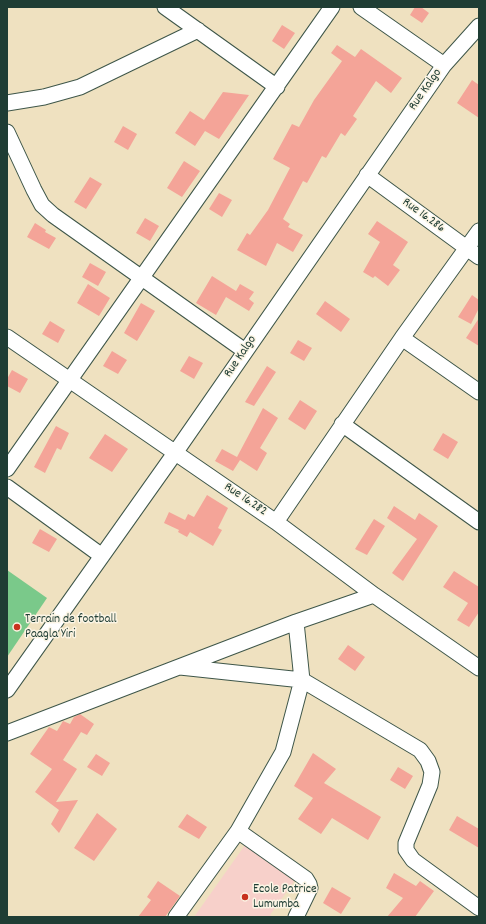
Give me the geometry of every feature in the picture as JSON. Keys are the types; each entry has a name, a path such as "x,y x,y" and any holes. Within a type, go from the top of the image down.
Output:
{"street":[{"path":"165,7 277,87"},
{"path":"7,469 332,7"},
{"path":"361,7 444,65"},
{"name":"Rue Kalgo","path":"7,690 175,453 444,65 479,26"},
{"path":"7,103 44,97 80,87 198,30"},
{"path":"7,132 34,190 42,204 53,215 245,351"},
{"name":"Rue 16.286","path":"367,175 466,249 479,257"},
{"path":"276,522 342,424 479,231"},
{"name":"Rue 16.282","path":"7,337 276,522 374,595 479,668"},
{"path":"402,338 479,392"},
{"path":"342,424 479,522"},
{"path":"7,487 102,556"},
{"path":"7,733 296,622 374,595"},
{"path":"176,917 238,831 283,752 302,680 296,622"},
{"path":"180,667 302,680 420,750 432,772 430,785 406,843 406,850 413,860 479,909 474,917"},
{"path":"238,831 306,879 310,888 296,917"}],"shaded area":[{"name":"Ecole Patrice Lumumba","path":"245,845 295,880 270,915 273,917 194,917"}],"green space":[{"name":"Terrain de football Paagla Yiri","path":"7,570 47,598 7,657"}],"building":[{"path":"415,7 421,7 429,13 422,23 410,15"},
{"path":"282,25 295,33 284,49 272,41"},
{"path":"337,45 355,57 361,49 402,78 391,93 376,81 353,116 357,119 345,136 341,133 326,158 322,156 307,183 303,181 283,219 290,224 288,227 303,235 293,252 277,243 266,266 237,250 247,233 250,235 268,210 290,168 273,159 292,124 299,127 314,100 342,61 331,53"},
{"path":"472,80 479,85 479,118 457,103"},
{"path":"223,92 249,95 219,139 205,131 195,146 175,133 190,111 204,120"},
{"path":"123,126 137,134 128,150 114,142"},
{"path":"184,161 200,171 182,197 167,188"},
{"path":"90,177 102,184 86,209 74,202"},
{"path":"219,193 232,200 222,217 209,209"},
{"path":"145,218 159,226 150,241 136,233"},
{"path":"377,221 408,242 393,265 400,270 388,286 375,276 373,278 363,272 380,242 368,234"},
{"path":"35,223 46,230 45,232 56,238 49,249 27,237"},
{"path":"90,263 106,272 98,286 82,277"},
{"path":"212,276 236,291 240,284 254,292 249,299 254,303 249,311 226,297 216,315 196,303"},
{"path":"88,284 110,298 99,316 77,303"},
{"path":"472,295 479,300 479,308 471,324 458,317"},
{"path":"325,301 350,319 341,332 316,314"},
{"path":"141,303 155,311 137,341 124,333"},
{"path":"479,318 479,346 466,338"},
{"path":"50,321 65,330 58,343 42,334"},
{"path":"298,340 312,348 304,361 290,353"},
{"path":"112,351 127,360 118,374 103,366"},
{"path":"189,356 203,363 194,379 180,371"},
{"path":"267,366 276,372 254,406 245,402"},
{"path":"12,370 28,379 20,393 7,386 7,379"},
{"path":"300,400 317,411 305,430 288,419"},
{"path":"263,408 278,418 260,448 267,453 257,471 240,460 233,471 215,461 222,449 237,457"},
{"path":"56,426 69,433 61,450 57,448 45,473 34,467"},
{"path":"443,433 458,442 448,459 433,450"},
{"path":"105,434 128,449 112,472 89,458"},
{"path":"207,495 228,508 218,528 222,530 213,546 190,532 187,537 178,532 179,530 164,523 169,512 185,520 188,514 194,517"},
{"path":"394,506 415,520 419,513 438,526 403,581 392,573 417,539 387,518"},
{"path":"374,519 385,526 367,555 355,549"},
{"path":"40,529 57,539 49,552 32,543"},
{"path":"454,571 479,587 479,612 469,627 457,620 468,603 443,587"},
{"path":"348,645 365,657 355,671 338,659"},
{"path":"80,714 94,724 87,735 81,732 63,760 77,769 56,802 78,800 59,833 51,824 59,810 35,792 52,769 30,754 49,727 57,731 63,721 70,724 74,717"},
{"path":"313,753 336,769 324,783 381,817 368,840 332,818 321,834 298,819 313,798 294,786"},
{"path":"96,754 110,763 102,776 87,767"},
{"path":"398,767 413,776 405,789 390,780"},
{"path":"97,813 117,829 94,861 74,848"},
{"path":"187,814 207,827 199,839 178,827"},
{"path":"457,816 479,829 479,848 449,830"},
{"path":"394,873 416,886 420,881 434,891 415,917 387,917 403,898 386,888"},
{"path":"158,881 180,896 165,917 138,917 151,900 147,897"},
{"path":"332,887 351,898 341,914 323,903"}],"place":[{"name":"Terrain de football Paagla Yiri","path":"17,627"},
{"name":"Ecole Patrice Lumumba","path":"245,897"}]}
